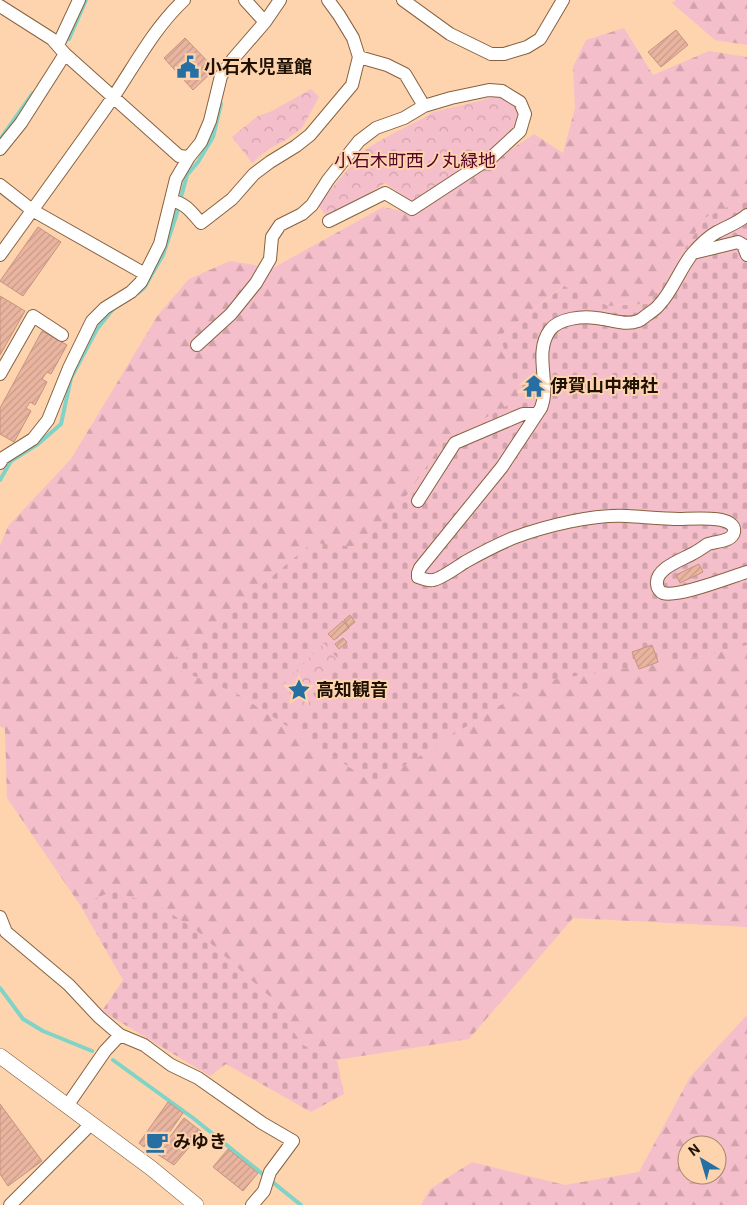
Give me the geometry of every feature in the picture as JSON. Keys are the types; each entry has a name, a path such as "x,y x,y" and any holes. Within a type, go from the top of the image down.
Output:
{"street":[{"path":"0,149 21,123 62,50 79,0"},
{"path":"0,255 114,96 157,32 184,0"},
{"path":"245,0 265,22"},
{"path":"1,459 33,439 48,420 69,368 92,321 105,308 131,292 141,282 178,203 176,179 189,157 201,142 210,121 221,76 232,59 265,22 280,0"},
{"path":"178,203 201,222 232,199 254,174 310,135 352,85 360,57 353,38 340,15 328,0"},
{"path":"403,0 450,34 491,54 504,54 527,47 540,39 563,0"},
{"path":"0,6 52,39 147,128 180,156 189,157"},
{"path":"360,57 387,65 405,74 424,106"},
{"path":"196,345 231,314 256,284 270,259 272,237 280,225 302,214 312,205 328,180 359,141 376,128 404,118 424,106 489,90 502,92 520,102 525,114 520,131 493,156 412,209 385,193 329,221"},
{"path":"0,185 32,210 145,274"},
{"path":"747,215 735,224 718,232 693,253 660,305 642,319 625,322 579,318 559,323 552,328 544,345 542,367 544,403 502,467 420,568 418,577 423,580 434,580 480,553 514,538 550,527 605,516 681,519 711,518 730,523 733,527 734,534 730,538 708,544 661,572 657,582 661,592 672,594 685,591 747,572"},
{"path":"693,253 738,242 743,245 747,255"},
{"path":"0,374 33,316 62,334"},
{"path":"418,502 455,444 523,414 537,414"},
{"path":"0,917 3,934 69,985 99,1017 120,1035 144,1045 171,1065 198,1078 293,1141 270,1172 264,1191 252,1205"},
{"path":"67,1106 105,1051 120,1035"},
{"path":"0,1056 151,1168 196,1205"},
{"path":"10,1205 87,1128"}],"green space":[{"path":"676,0 747,0 747,45 715,40 672,3"},
{"path":"624,28 653,75 709,51 747,57 747,197 705,218 648,304 608,306 563,286 500,336 520,399 443,442 408,494 358,547 312,543 168,665 238,694 375,784 537,682 699,657 747,645 747,927 573,918 469,1039 337,1060 303,1045 268,995 113,892 80,905 7,798 5,729 0,726 0,545 9,525 71,459 158,315 189,279 230,261 273,268 383,207 410,213 432,203 534,134 563,153 575,108 573,67 586,40"},
{"path":"311,89 319,97 302,128 267,150 252,163 232,137 258,116 272,111"},
{"name":"小石木町西ノ丸緑地","path":"498,96 513,104 520,113 514,131 484,157 413,203 385,183 350,206 327,217 318,205 366,149 433,112"},
{"path":"747,197 747,645 699,657 537,682 375,784 238,694 167,665 312,543 358,547 408,494 443,442 519,399 500,336 564,286 608,306 648,304 705,218"},
{"path":"324,643 340,661 311,691 318,701 304,713 280,687"},
{"path":"113,891 161,907 196,930 268,995 303,1045 337,1060 344,1094 311,1112 226,1064 210,1076 102,1011 123,980 80,905"},
{"path":"747,1015 747,1205 421,1205 430,1189 472,1162 565,1185 639,1172 690,1077"}],"building":[{"path":"676,30 688,45 661,67 648,52"},
{"path":"185,38 215,69 193,90 164,58"},
{"path":"38,227 61,242 23,296 0,281"},
{"path":"0,296 25,311 0,355"},
{"path":"42,331 67,345 51,374 47,372 42,379 47,382 35,405 30,402 26,408 31,411 14,442 0,434 0,408"},
{"path":"699,564 703,572 680,583 676,575"},
{"path":"350,615 355,622 349,627 344,620"},
{"path":"343,621 349,628 334,640 328,634"},
{"path":"343,638 347,642 339,649 335,644"},
{"path":"652,645 658,662 639,669 632,652"},
{"path":"168,1102 183,1113 159,1147 149,1140 144,1147 139,1143"},
{"path":"0,1104 42,1161 8,1186 0,1174"},
{"path":"184,1118 202,1132 174,1165 157,1154"},
{"path":"228,1149 258,1173 243,1191 213,1167"}],"waterway":[{"path":"69,39 86,0"},
{"path":"1,138 33,93"},
{"path":"138,293 144,288 163,255 187,175 198,162 213,137 221,104"},
{"path":"0,480 11,461 38,444 61,424 71,378 97,329 113,309"},
{"path":"0,988 23,1019 43,1031 92,1051"},
{"path":"113,1060 193,1118 301,1205"}],"place":[{"name":"小石木児童館","path":"188,67"},
{"name":"伊賀山中神社","path":"534,386"},
{"name":"高知観音","path":"299,690"},
{"name":"みゆき","path":"157,1142"}]}
